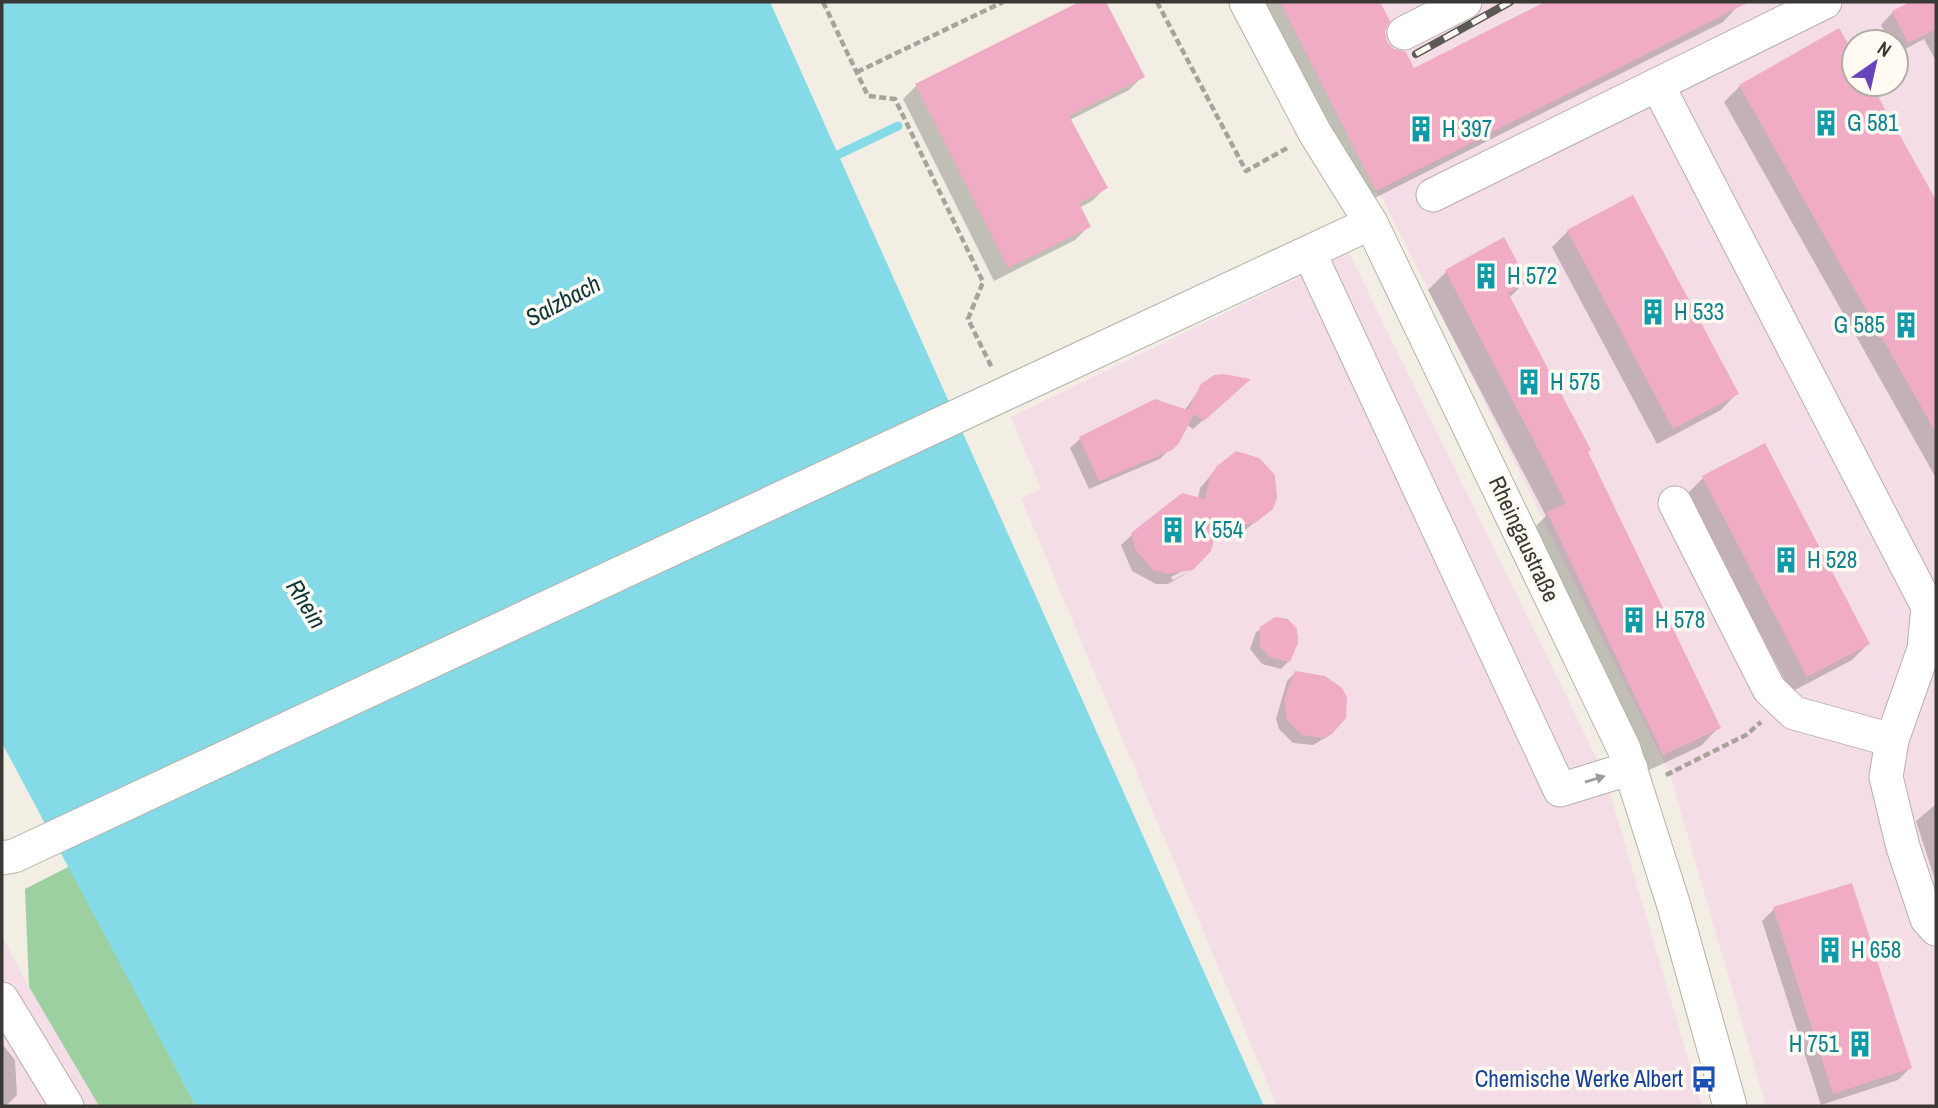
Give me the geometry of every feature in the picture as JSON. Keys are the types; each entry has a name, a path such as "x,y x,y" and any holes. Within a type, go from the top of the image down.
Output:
{"street":[{"name":"Rheingaustraße","path":"1246,2 1315,133 1371,223 1494,474 1631,768 1730,1106"},
{"path":"1404,33 1465,2"},
{"path":"1433,195 1825,2"},
{"path":"1658,86 1928,607 1924,649 1892,740 1886,777 1907,859 1927,919 1936,929"},
{"path":"8,857 1371,223"},
{"path":"1309,252 1560,790 1631,768"},
{"path":"1675,503 1769,690 1794,713 1892,740"},
{"path":"2,999 67,1106"}],"path":[{"path":"823,2 868,96 895,99 982,282 968,318 1005,394"},
{"path":"857,72 1003,2"},
{"path":"1157,2 1245,172 1315,133"},
{"path":"1670,774 1746,736 1781,700"}],"shaded area":[{"path":"1280,2 1936,2 1936,1106 1766,1106 1670,774 1384,201 1376,191"},
{"path":"1349,253 1604,773 1702,1106 1277,1106 1021,498 1041,489 1011,417"},
{"path":"2,936 29,987 99,1106 2,1106"}],"green space":[{"path":"70,866 196,1106 99,1106 29,987 25,889"}],"water":[{"name":"Rhein","path":"2,2 770,2 1264,1106 196,1106 2,743"}],"building":[{"path":"1079,2 1106,2 1145,77 1069,116 1108,188 1079,203 1091,227 1008,268 915,84"},
{"name":"H 397","path":"1280,2 1380,2 1390,21 1385,31 1387,42 1394,49 1406,52 1414,68 1545,2 1749,2 1376,191"},
{"path":"1910,2 1936,2 1936,29 1910,42 1910,28 1900,28 1892,11"},
{"path":"1839,28 1840,98 1879,98 1936,200 1936,433 1739,85"},
{"name":"H 533","path":"1633,195 1739,394 1673,429 1567,230"},
{"path":"1504,237 1528,282 1508,293 1591,450 1588,452 1721,728 1663,755 1547,512 1566,503 1445,270"},
{"path":"1214,375 1251,379 1204,421 1194,414 1179,443 1172,450 1099,481 1079,437 1155,399 1188,410 1201,384"},
{"name":"H 528","path":"1765,443 1870,644 1807,677 1702,476"},
{"path":"1236,451 1259,458 1275,475 1277,498 1273,509 1255,523 1243,525 1219,521 1211,551 1193,570 1167,574 1153,570 1135,549 1131,533 1182,493 1205,499 1210,476 1217,466"},
{"path":"1275,617 1288,619 1297,629 1298,643 1290,662 1270,657 1260,647 1260,627"},
{"path":"1295,671 1325,676 1342,688 1347,697 1346,718 1332,734 1322,738 1302,735 1287,720 1284,700"},
{"name":"H 658","path":"1852,883 1912,1068 1833,1094 1773,907"}],"waterway":[{"name":"Salzbach","path":"827,160 898,126"}],"railway":[{"path":"1416,54 1510,2"}],"place":[{"name":"G 581","path":"1826,123"},
{"name":"H 397","path":"1421,129"},
{"name":"H 572","path":"1486,276"},
{"name":"H 533","path":"1653,312"},
{"name":"G 585","path":"1906,325"},
{"name":"H 575","path":"1529,382"},
{"name":"K 554","path":"1173,530"},
{"name":"H 528","path":"1786,560"},
{"name":"H 578","path":"1634,620"},
{"name":"H 658","path":"1830,950"},
{"name":"H 751","path":"1860,1044"},
{"name":"Chemische Werke Albert","path":"1704,1079"}]}
